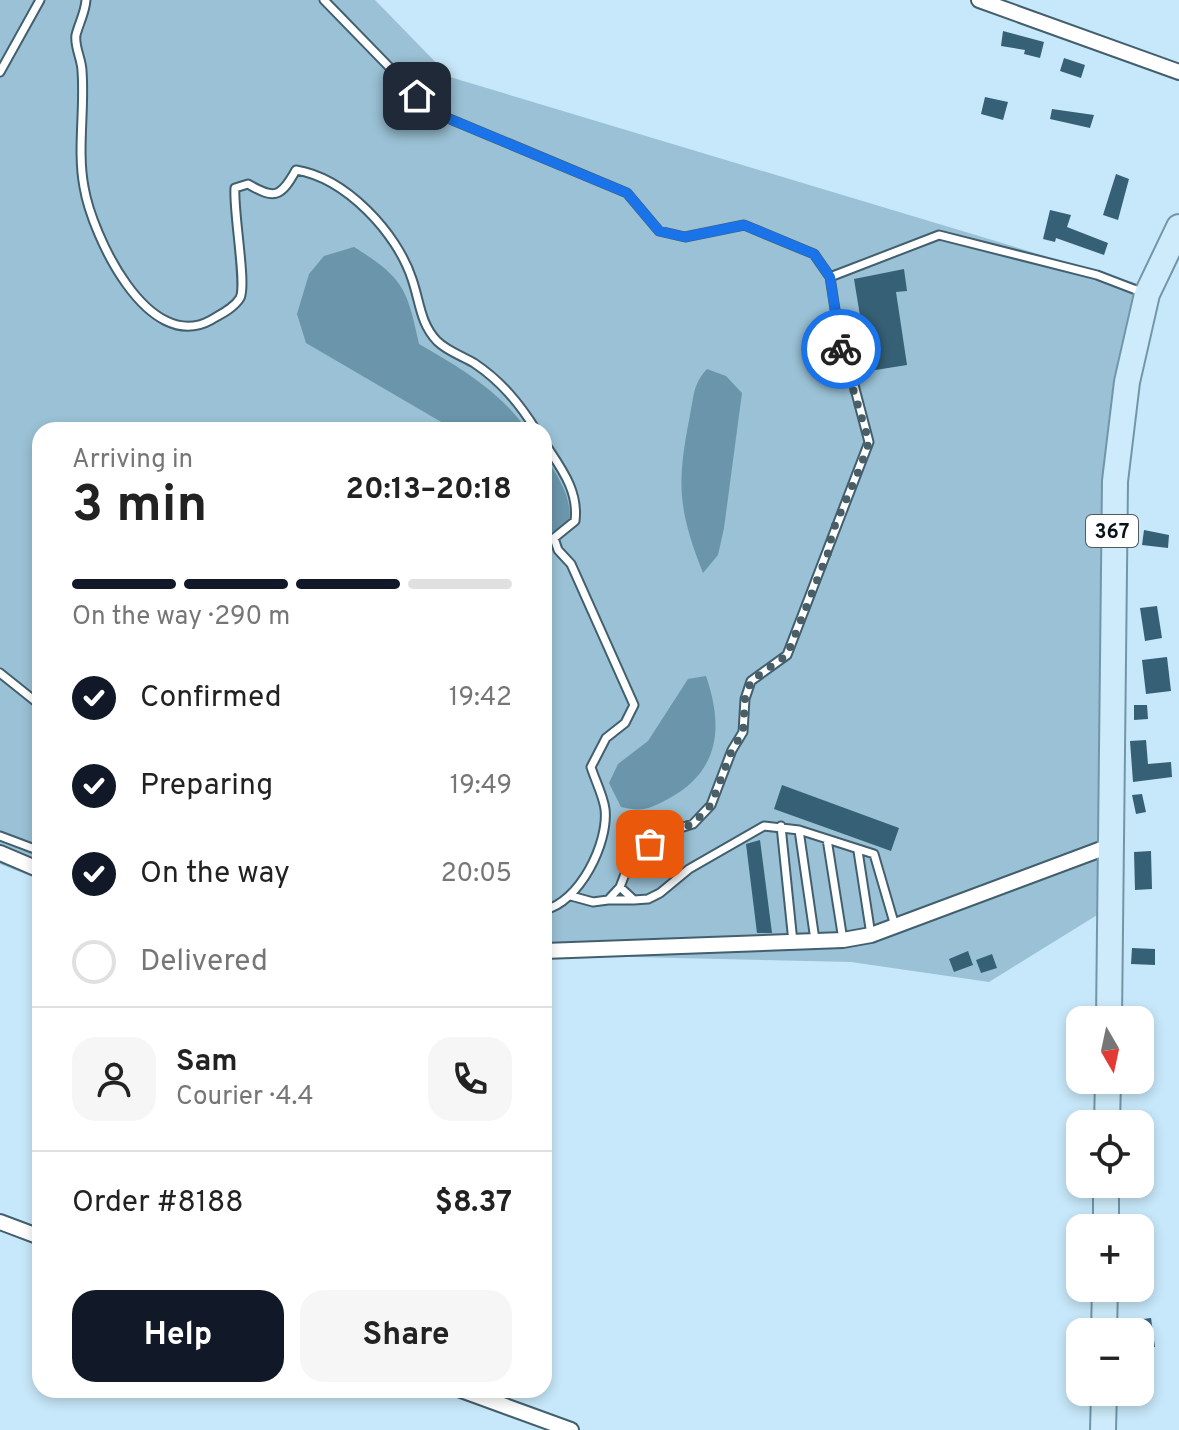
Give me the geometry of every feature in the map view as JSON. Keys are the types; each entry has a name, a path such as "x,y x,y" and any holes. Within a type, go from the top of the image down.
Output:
{"main road":[{"name":"367","path":"1109,1006 1115,481 1127,382 1147,294 1179,227"},
{"path":"1103,1430 1104,1406"}],"street":[{"path":"979,0 1179,72"},
{"path":"552,951 815,942 871,935 1112,845"},
{"path":"0,853 32,867"},
{"path":"0,1222 32,1234"},
{"path":"483,1398 571,1430"}],"lane":[{"path":"0,72 40,0"},
{"path":"86,0 75,38 82,68 83,187 108,254 122,279 151,313 182,326 204,324 228,310 241,297 242,281 234,218 235,188 248,184 265,194 275,194 286,188 296,170 311,173 365,208 390,234 412,279 423,322 439,343 475,364 515,397 531,422"},
{"path":"324,0 433,112 627,193 659,231 685,237 744,225 814,254 830,277 843,361 854,385 869,442 860,468 833,530 828,553 787,655 751,681 745,699 743,732 732,750 711,805 693,824 667,832 632,856 620,887 608,900"},
{"path":"830,277 939,235 1097,275 1147,294"},
{"path":"552,454 570,481 577,508 575,521 554,538 558,550 571,564 634,705 625,723 606,738 591,767 605,808 603,830 593,860 571,896 552,906"},
{"path":"0,673 32,699"},
{"path":"571,896 593,902 648,899 689,869 764,826 781,826 874,854 895,926"},
{"path":"781,826 793,942"},
{"path":"799,830 815,942"},
{"path":"0,836 32,848"},
{"path":"827,839 843,940"},
{"path":"858,851 871,935"},
{"path":"620,887 634,900"}],"shaded area":[{"path":"0,0 375,0 450,77 1145,286 1116,441 1102,912 989,982 851,962 552,955 552,422 32,422 32,877 0,864"},
{"path":"354,247 384,268 401,286 411,310 419,344 492,392 521,422 441,422 306,343 297,314 309,274 324,256"},
{"path":"707,369 726,376 742,393 724,528 718,555 703,573 684,512 682,477 695,390"},
{"path":"552,468 568,500 568,530 552,532"},
{"path":"706,676 715,713 715,731 713,747 698,776 685,788 656,805 645,809 621,807 609,783 618,764 648,741 688,679"}],"building":[{"path":"1003,31 1044,42 1040,58 1024,54 1025,50 1001,46"},
{"path":"1064,58 1085,65 1081,78 1060,71"},
{"path":"985,97 1008,102 1003,120 981,114"},
{"path":"1052,109 1094,115 1090,128 1050,119"},
{"path":"1116,174 1129,179 1118,220 1103,215"},
{"path":"1050,210 1071,215 1067,227 1108,243 1104,255 1056,238 1055,242 1043,239"},
{"path":"904,269 907,291 896,292 907,365 869,371 854,279"},
{"path":"1144,530 1169,535 1168,548 1142,545"},
{"path":"1157,606 1162,638 1145,641 1140,608"},
{"path":"1167,657 1171,691 1146,694 1142,660"},
{"path":"1134,705 1147,705 1148,719 1134,720"},
{"path":"1146,740 1148,764 1171,762 1172,777 1133,782 1130,741"},
{"path":"782,785 899,828 891,851 774,809"},
{"path":"1142,794 1146,812 1136,814 1132,795"},
{"path":"760,840 772,933 757,933 746,844"},
{"path":"1151,851 1152,889 1135,890 1134,852"},
{"path":"1132,948 1155,949 1155,965 1131,964"},
{"path":"968,951 973,965 954,972 949,959"},
{"path":"992,954 997,968 981,973 976,960"}],"way so far":[{"path":"650,844 667,832 693,824 711,805 732,750 743,732 745,699 751,681 787,655 828,553 833,530 869,442 841,349"}],"route":[{"path":"417,96 433,112 627,193 659,231 685,237 744,225 814,254 830,277 841,349"}]}
